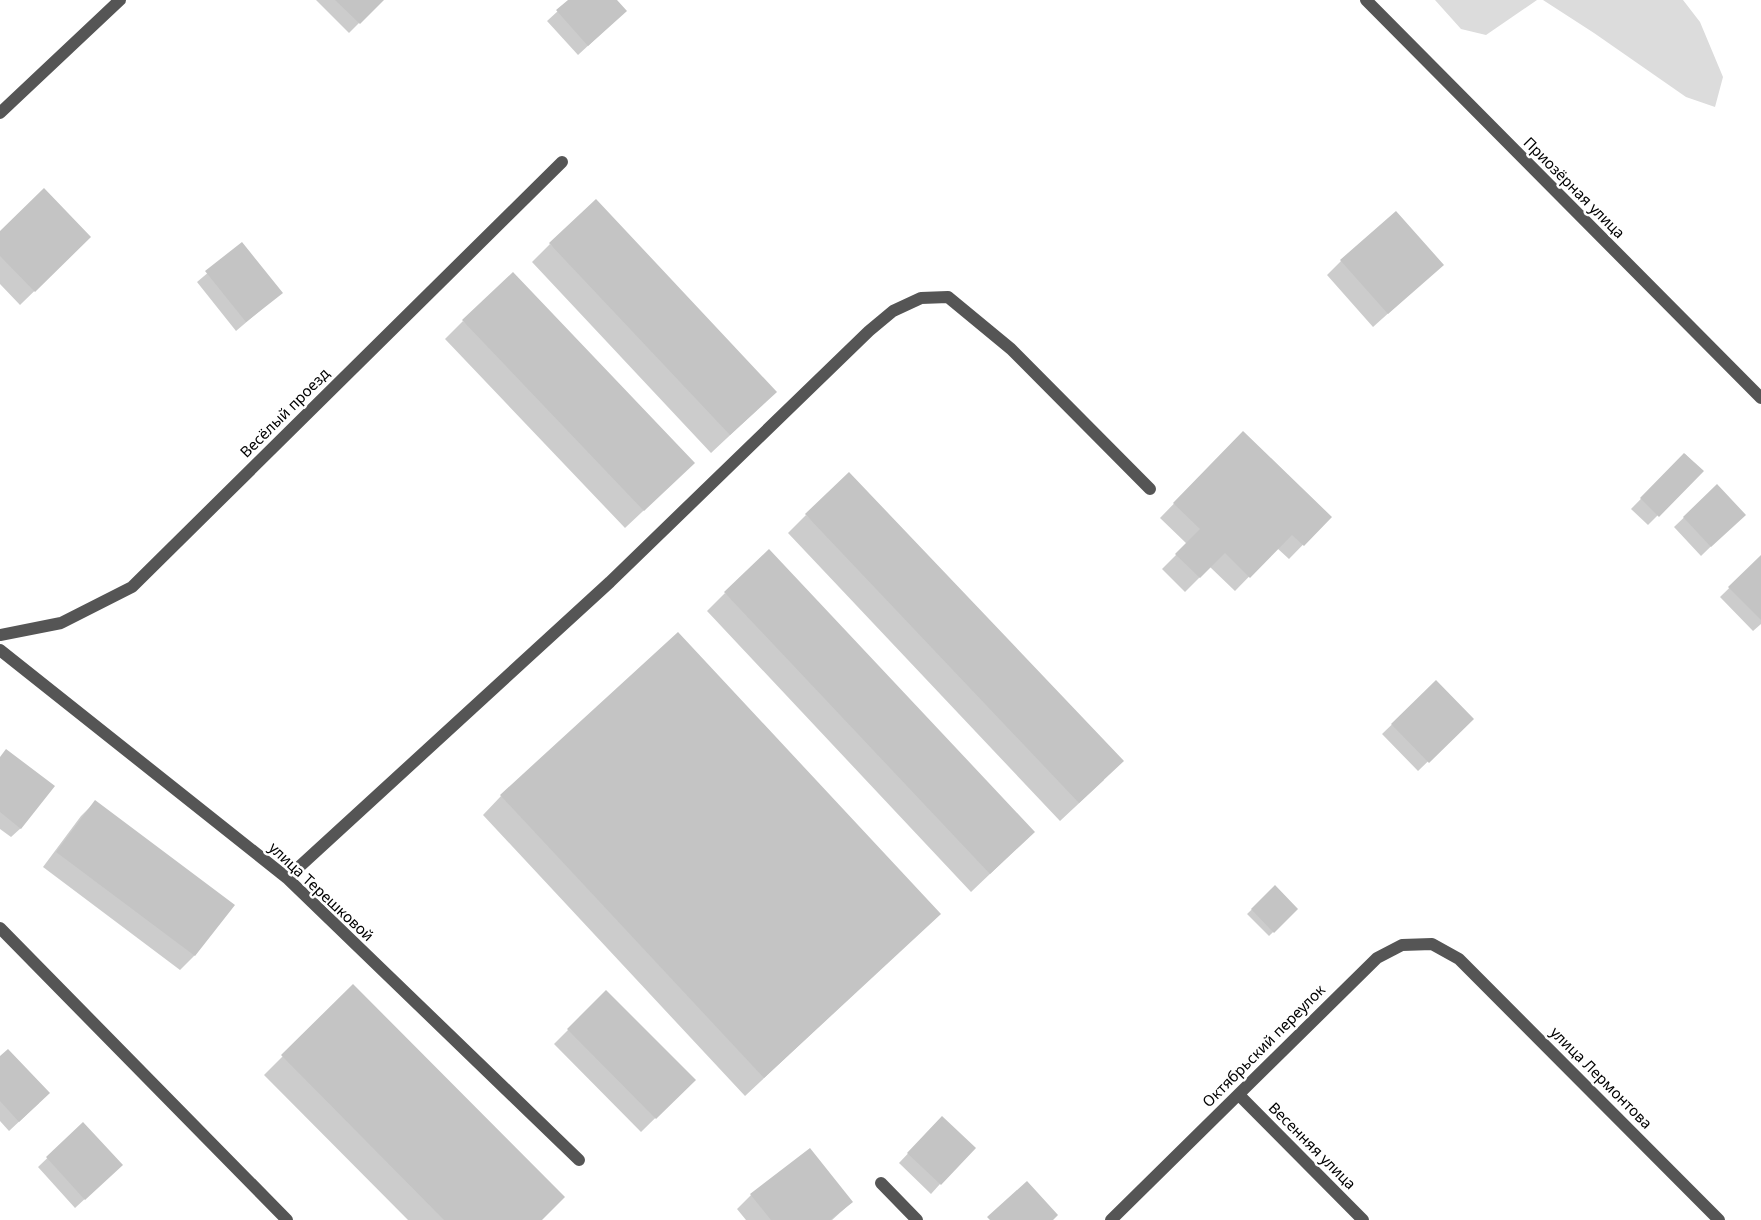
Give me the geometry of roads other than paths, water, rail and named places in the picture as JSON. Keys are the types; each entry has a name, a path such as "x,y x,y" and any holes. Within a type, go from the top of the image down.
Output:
{"street":[{"path":"0,114 120,0"},
{"name":"Приозёрная улица","path":"1366,0 1761,398"},
{"name":"Весёлый проезд","path":"0,635 61,623 132,587 562,162"},
{"path":"287,878 610,582 869,331 893,311 921,298 948,297 1011,349 1150,489"},
{"name":"улица Терешковой","path":"0,650 287,878 579,1160"},
{"path":"0,928 287,1220"},
{"name":"Октябрьский переулок","path":"1110,1220 1377,958 1402,945 1432,944 1460,959"},
{"name":"улица Лермонтова","path":"1460,959 1719,1220"},
{"name":"Весенняя улица","path":"1239,1094 1363,1220"},
{"path":"881,1183 917,1220"}]}
